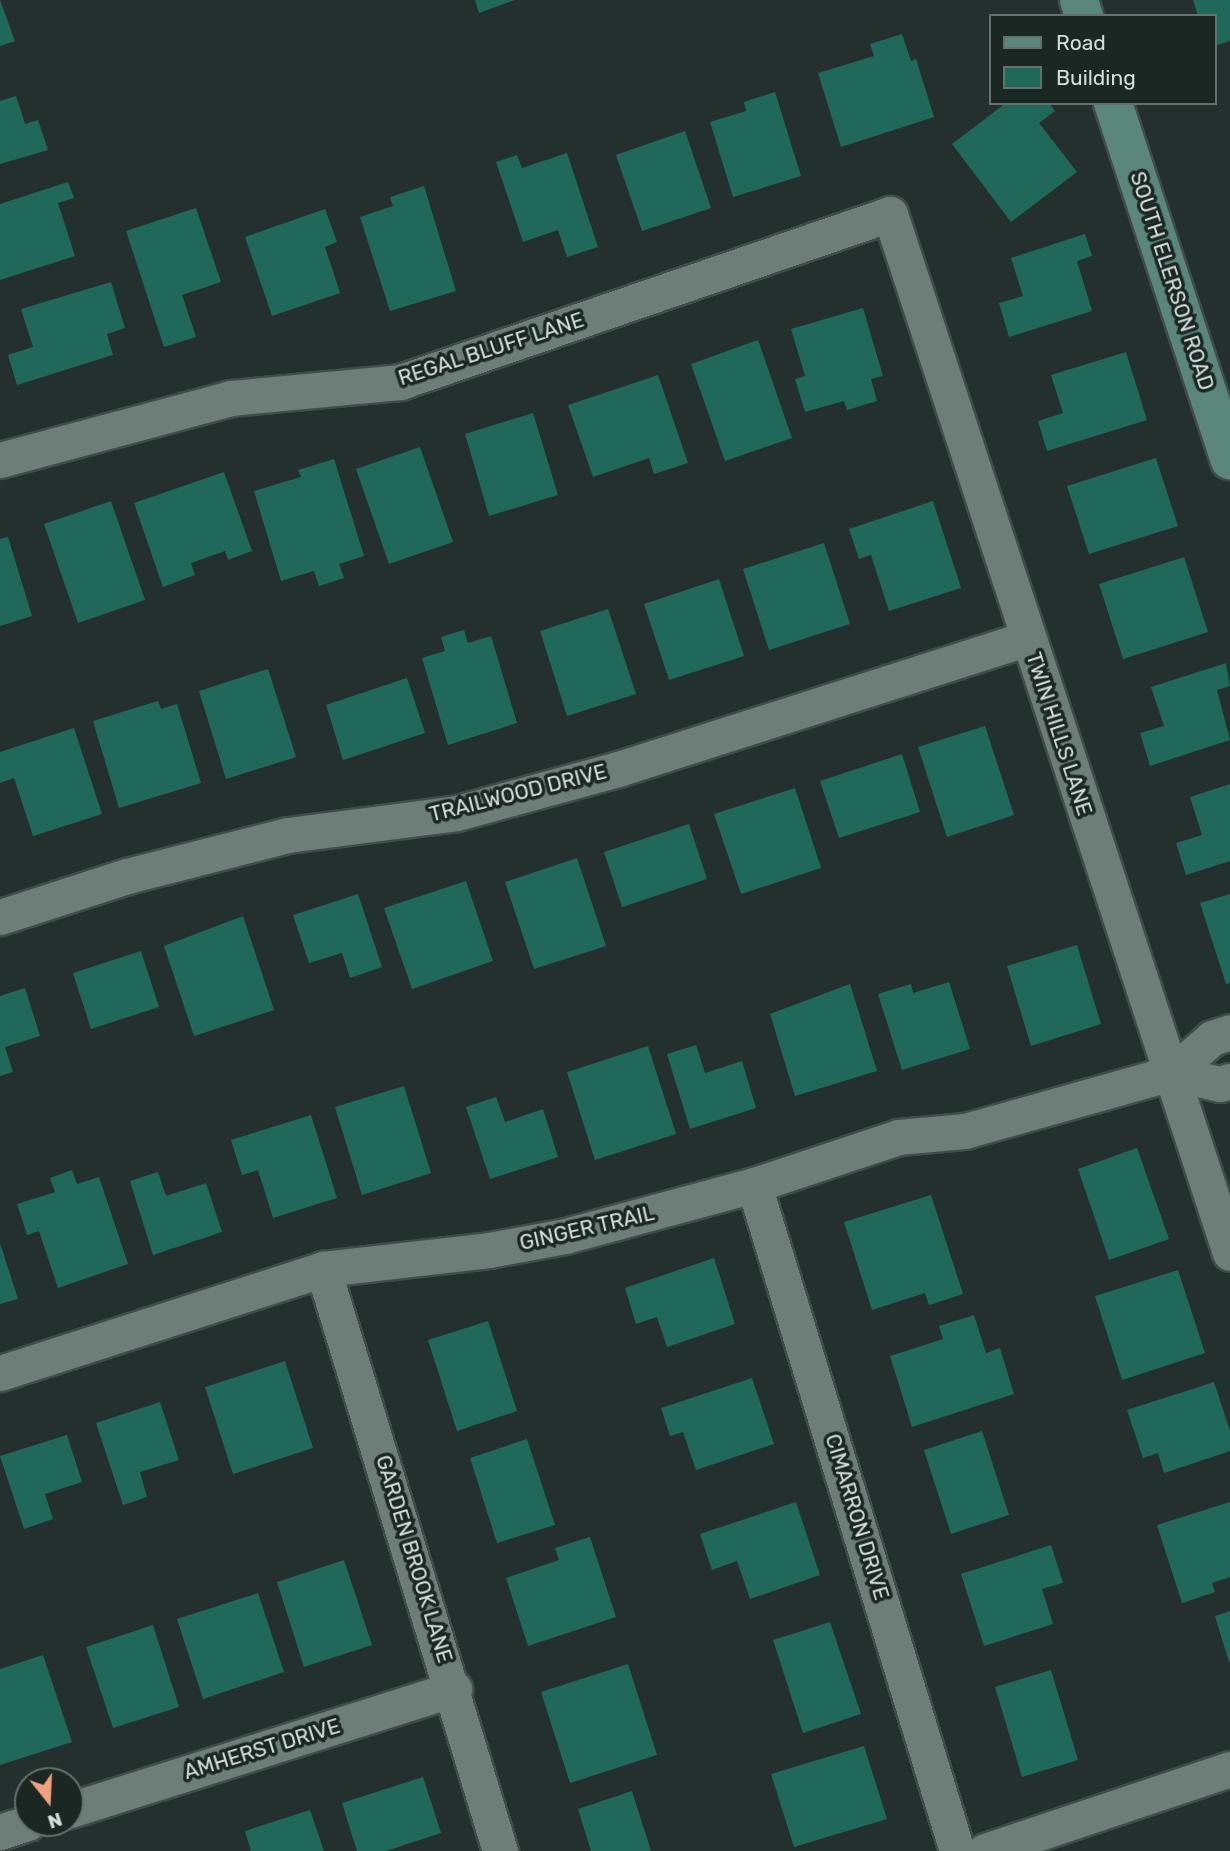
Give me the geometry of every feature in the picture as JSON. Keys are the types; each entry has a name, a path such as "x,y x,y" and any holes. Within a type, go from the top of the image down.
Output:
{"street":[{"name":"SOUTH ELERSON ROAD","path":"1115,105 1230,460"},
{"name":"REGAL BLUFF LANE","path":"0,460 231,398 400,382 890,214"},
{"name":"TWIN HILLS LANE","path":"890,214 1230,1253"},
{"name":"TRAILWOOD DRIVE","path":"0,916 127,876 288,835 457,813 618,769 1028,638"},
{"name":"GINGER TRAIL","path":"0,1373 323,1269 489,1250 565,1236 754,1185 898,1137 965,1131 1172,1073 1212,1038 1230,1032"},
{"name":"GINGER TRAIL","path":"1172,1073 1220,1084 1230,1081"},
{"name":"CIMARRON DRIVE","path":"754,1185 957,1851"},
{"name":"GARDEN BROOK LANE","path":"323,1269 454,1689 500,1851"},
{"name":"AMHERST DRIVE","path":"84,1806 454,1689"},
{"path":"985,1851 1230,1769"}],"building":[{"path":"0,0 15,41 0,46"},
{"path":"475,0 515,0 479,13"},
{"path":"1193,0 1230,0 1230,41 1216,45 1216,14 1197,14"},
{"path":"902,34 911,61 916,59 934,117 841,147 818,73 874,56 870,44"},
{"path":"775,92 801,176 733,197 710,122 746,111 744,102"},
{"path":"16,96 25,124 38,120 48,150 0,164 0,101"},
{"path":"1003,105 1050,105 1055,111 1039,123 1077,172 1011,222 952,144"},
{"path":"685,131 711,208 642,231 616,155"},
{"path":"567,153 598,247 567,257 558,230 523,242 496,162 517,155 522,168"},
{"path":"68,182 74,198 58,203 75,256 0,280 0,204"},
{"path":"424,186 456,291 390,311 360,217 393,206 390,197"},
{"path":"196,208 221,282 182,295 196,337 164,347 126,231"},
{"path":"325,209 337,242 325,247 340,293 272,316 245,237"},
{"path":"1085,234 1092,256 1077,261 1092,311 1009,337 999,303 1023,296 1011,258"},
{"path":"111,282 125,328 107,334 113,355 17,385 8,355 33,347 21,309"},
{"path":"863,308 883,376 871,379 877,401 847,410 844,401 805,412 795,379 805,376 791,329"},
{"path":"758,340 792,438 725,461 691,364"},
{"path":"1126,352 1147,420 1047,451 1038,421 1063,413 1051,375"},
{"path":"658,375 688,463 654,474 649,458 593,477 568,405"},
{"path":"533,413 558,495 489,516 465,434"},
{"path":"420,447 453,542 389,564 356,469"},
{"path":"1156,458 1178,526 1089,554 1067,486"},
{"path":"334,459 364,556 339,564 344,578 319,586 314,571 281,581 254,491 301,477 298,470"},
{"path":"224,472 252,551 228,560 225,551 191,563 195,575 163,587 134,503"},
{"path":"111,501 145,600 78,623 44,524"},
{"path":"933,501 961,588 889,611 871,555 859,559 849,529"},
{"path":"8,537 32,616 0,626 0,539"},
{"path":"824,543 850,624 769,650 743,569"},
{"path":"1184,557 1208,632 1123,659 1099,584"},
{"path":"719,579 744,656 669,680 644,604"},
{"path":"608,609 636,694 567,716 540,631"},
{"path":"464,630 468,643 491,636 517,723 448,745 422,658 445,651 441,637"},
{"path":"1226,663 1230,686 1217,690 1230,740 1150,766 1140,733 1164,726 1151,687"},
{"path":"268,669 296,757 226,779 199,691"},
{"path":"407,678 425,733 343,760 326,705"},
{"path":"158,701 161,709 177,704 201,783 119,808 93,721"},
{"path":"985,726 1014,815 947,837 918,747"},
{"path":"74,728 102,814 33,836 14,778 0,783 0,752"},
{"path":"902,754 920,812 839,838 820,781"},
{"path":"1230,784 1230,861 1186,875 1176,843 1202,835 1190,797"},
{"path":"795,788 821,868 741,894 714,814"},
{"path":"689,824 707,879 622,907 604,852"},
{"path":"577,858 606,946 534,969 505,882"},
{"path":"466,881 493,961 412,989 384,908"},
{"path":"358,894 382,967 350,978 342,953 309,963 293,915"},
{"path":"1230,894 1230,983 1226,984 1200,903"},
{"path":"243,916 274,1010 194,1036 164,946"},
{"path":"1077,945 1101,1024 1031,1046 1007,966"},
{"path":"141,951 159,1007 91,1029 73,973"},
{"path":"949,982 970,1049 902,1070 878,994 911,984 913,993"},
{"path":"850,984 877,1071 795,1096 770,1014"},
{"path":"25,988 40,1036 5,1047 13,1072 0,1076 0,996"},
{"path":"696,1045 705,1073 742,1061 756,1108 690,1129 667,1054"},
{"path":"648,1046 676,1134 595,1160 567,1072"},
{"path":"404,1086 431,1173 362,1195 335,1107"},
{"path":"496,1097 505,1122 543,1109 558,1157 490,1179 466,1107"},
{"path":"311,1115 337,1198 273,1218 258,1170 242,1175 231,1140"},
{"path":"1137,1148 1169,1239 1109,1260 1078,1169"},
{"path":"72,1170 77,1184 99,1177 128,1264 58,1288 39,1231 27,1235 17,1204 55,1192 50,1178"},
{"path":"158,1172 166,1196 206,1183 222,1232 153,1255 130,1181"},
{"path":"931,1195 963,1294 929,1305 925,1293 872,1310 844,1222"},
{"path":"0,1243 18,1299 0,1304"},
{"path":"714,1258 735,1324 667,1347 657,1317 636,1324 625,1288"},
{"path":"1178,1270 1205,1353 1122,1380 1095,1296"},
{"path":"974,1315 986,1353 1000,1348 1014,1394 912,1427 890,1356 943,1339 939,1326"},
{"path":"488,1321 517,1411 457,1431 428,1340"},
{"path":"285,1361 313,1448 233,1474 205,1387"},
{"path":"752,1378 774,1444 696,1470 683,1432 670,1436 661,1408"},
{"path":"1214,1382 1230,1431 1230,1451 1164,1473 1158,1453 1143,1458 1127,1410"},
{"path":"160,1402 179,1460 140,1472 147,1497 123,1505 96,1423"},
{"path":"982,1431 1009,1515 951,1534 924,1450"},
{"path":"67,1435 82,1482 45,1494 53,1519 24,1529 0,1456"},
{"path":"527,1439 555,1525 497,1543 470,1458"},
{"path":"796,1502 820,1575 750,1599 737,1561 712,1570 700,1534"},
{"path":"1230,1502 1230,1577 1212,1583 1215,1592 1182,1603 1157,1525"},
{"path":"590,1537 616,1617 528,1646 506,1578 559,1560 555,1548"},
{"path":"1051,1545 1063,1583 1042,1589 1053,1624 984,1646 961,1574"},
{"path":"344,1560 372,1645 304,1667 277,1582"},
{"path":"258,1593 284,1672 203,1699 177,1619"},
{"path":"1230,1611 1230,1662 1229,1662 1215,1616"},
{"path":"830,1622 861,1714 803,1733 773,1640"},
{"path":"153,1625 179,1707 113,1728 86,1647"},
{"path":"43,1655 72,1742 0,1765 0,1669"},
{"path":"628,1664 657,1755 570,1783 541,1692"},
{"path":"1051,1670 1078,1760 1022,1777 995,1687"},
{"path":"864,1746 887,1819 794,1847 771,1774"},
{"path":"423,1777 441,1833 386,1851 357,1851 342,1803"},
{"path":"632,1791 651,1851 591,1851 578,1809"},
{"path":"310,1810 324,1851 251,1851 245,1831"}]}
